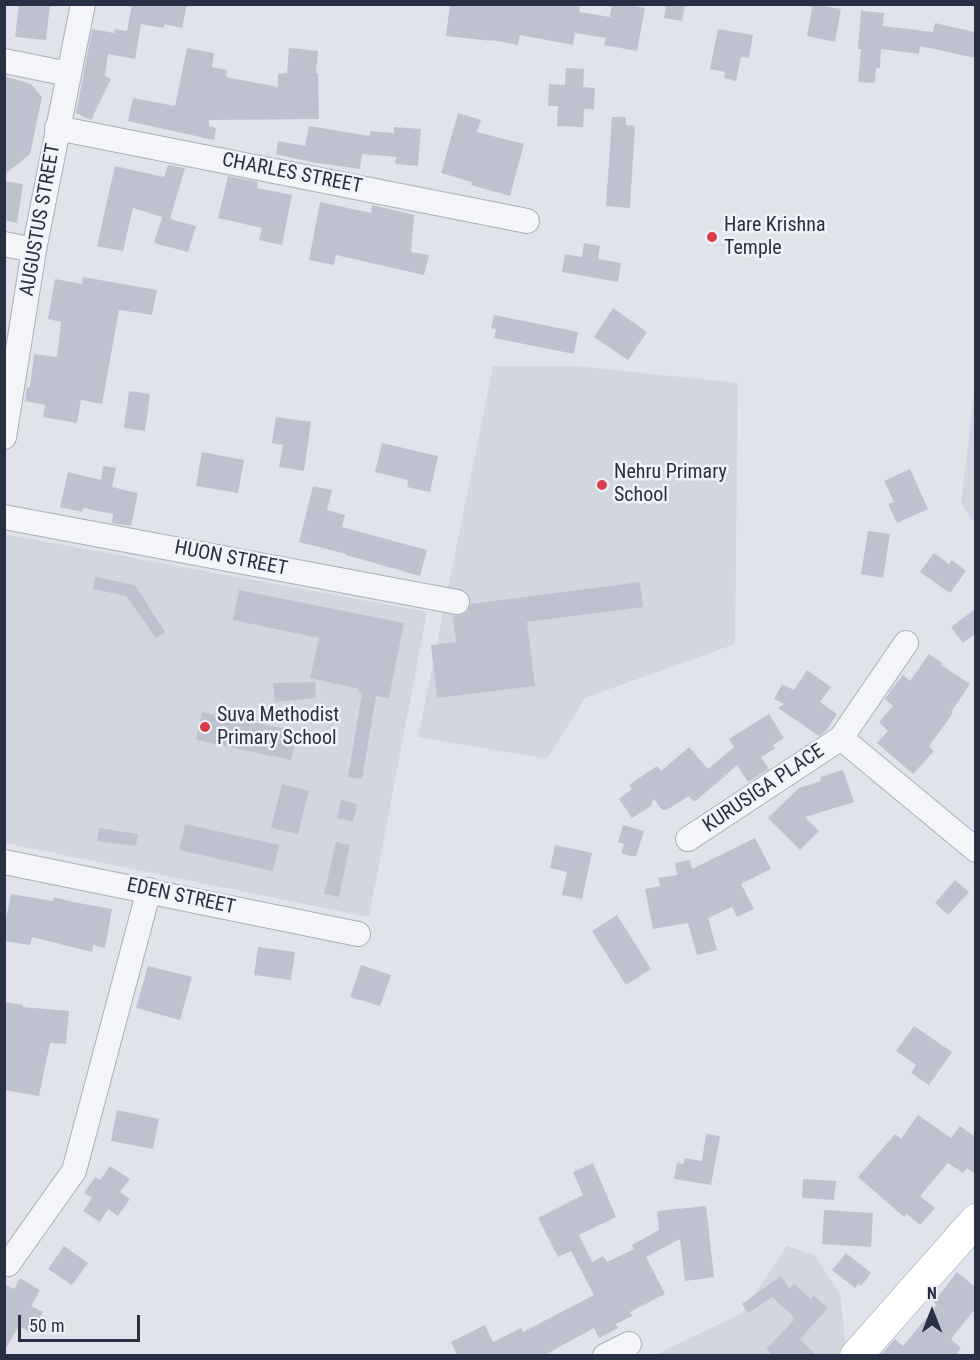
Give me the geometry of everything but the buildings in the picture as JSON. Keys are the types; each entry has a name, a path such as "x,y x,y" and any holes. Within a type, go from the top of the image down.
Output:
{"main road":[{"path":"856,1356 975,1220"}],"street":[{"name":"AUGUSTUS STREET","path":"4,436 34,250 82,4"},
{"path":"4,61 69,74"},
{"name":"CHARLES STREET","path":"57,128 527,221"},
{"path":"4,244 34,250"},
{"name":"HUON STREET","path":"4,517 457,602"},
{"path":"906,643 841,738 975,850"},
{"name":"KURUSIGA PLACE","path":"688,839 841,738"},
{"name":"EDEN STREET","path":"4,862 358,934"},
{"path":"8,1264 74,1171 148,890"},
{"path":"605,1356 629,1344"}],"shaded area":[{"name":"Nehru Primary School","path":"493,366 576,366 738,383 735,644 585,698 547,759 418,737"},
{"path":"975,383 976,523 961,504"},
{"name":"Suva Methodist Primary School","path":"4,534 427,612 369,917 5,843"},
{"path":"787,1246 815,1255 840,1294 846,1347 838,1355 653,1356 742,1313"}],"place":[{"name":"Hare Krishna Temple","path":"712,237"},
{"name":"Nehru Primary School","path":"602,485"},
{"name":"Suva Methodist Primary School","path":"205,727"}]}
